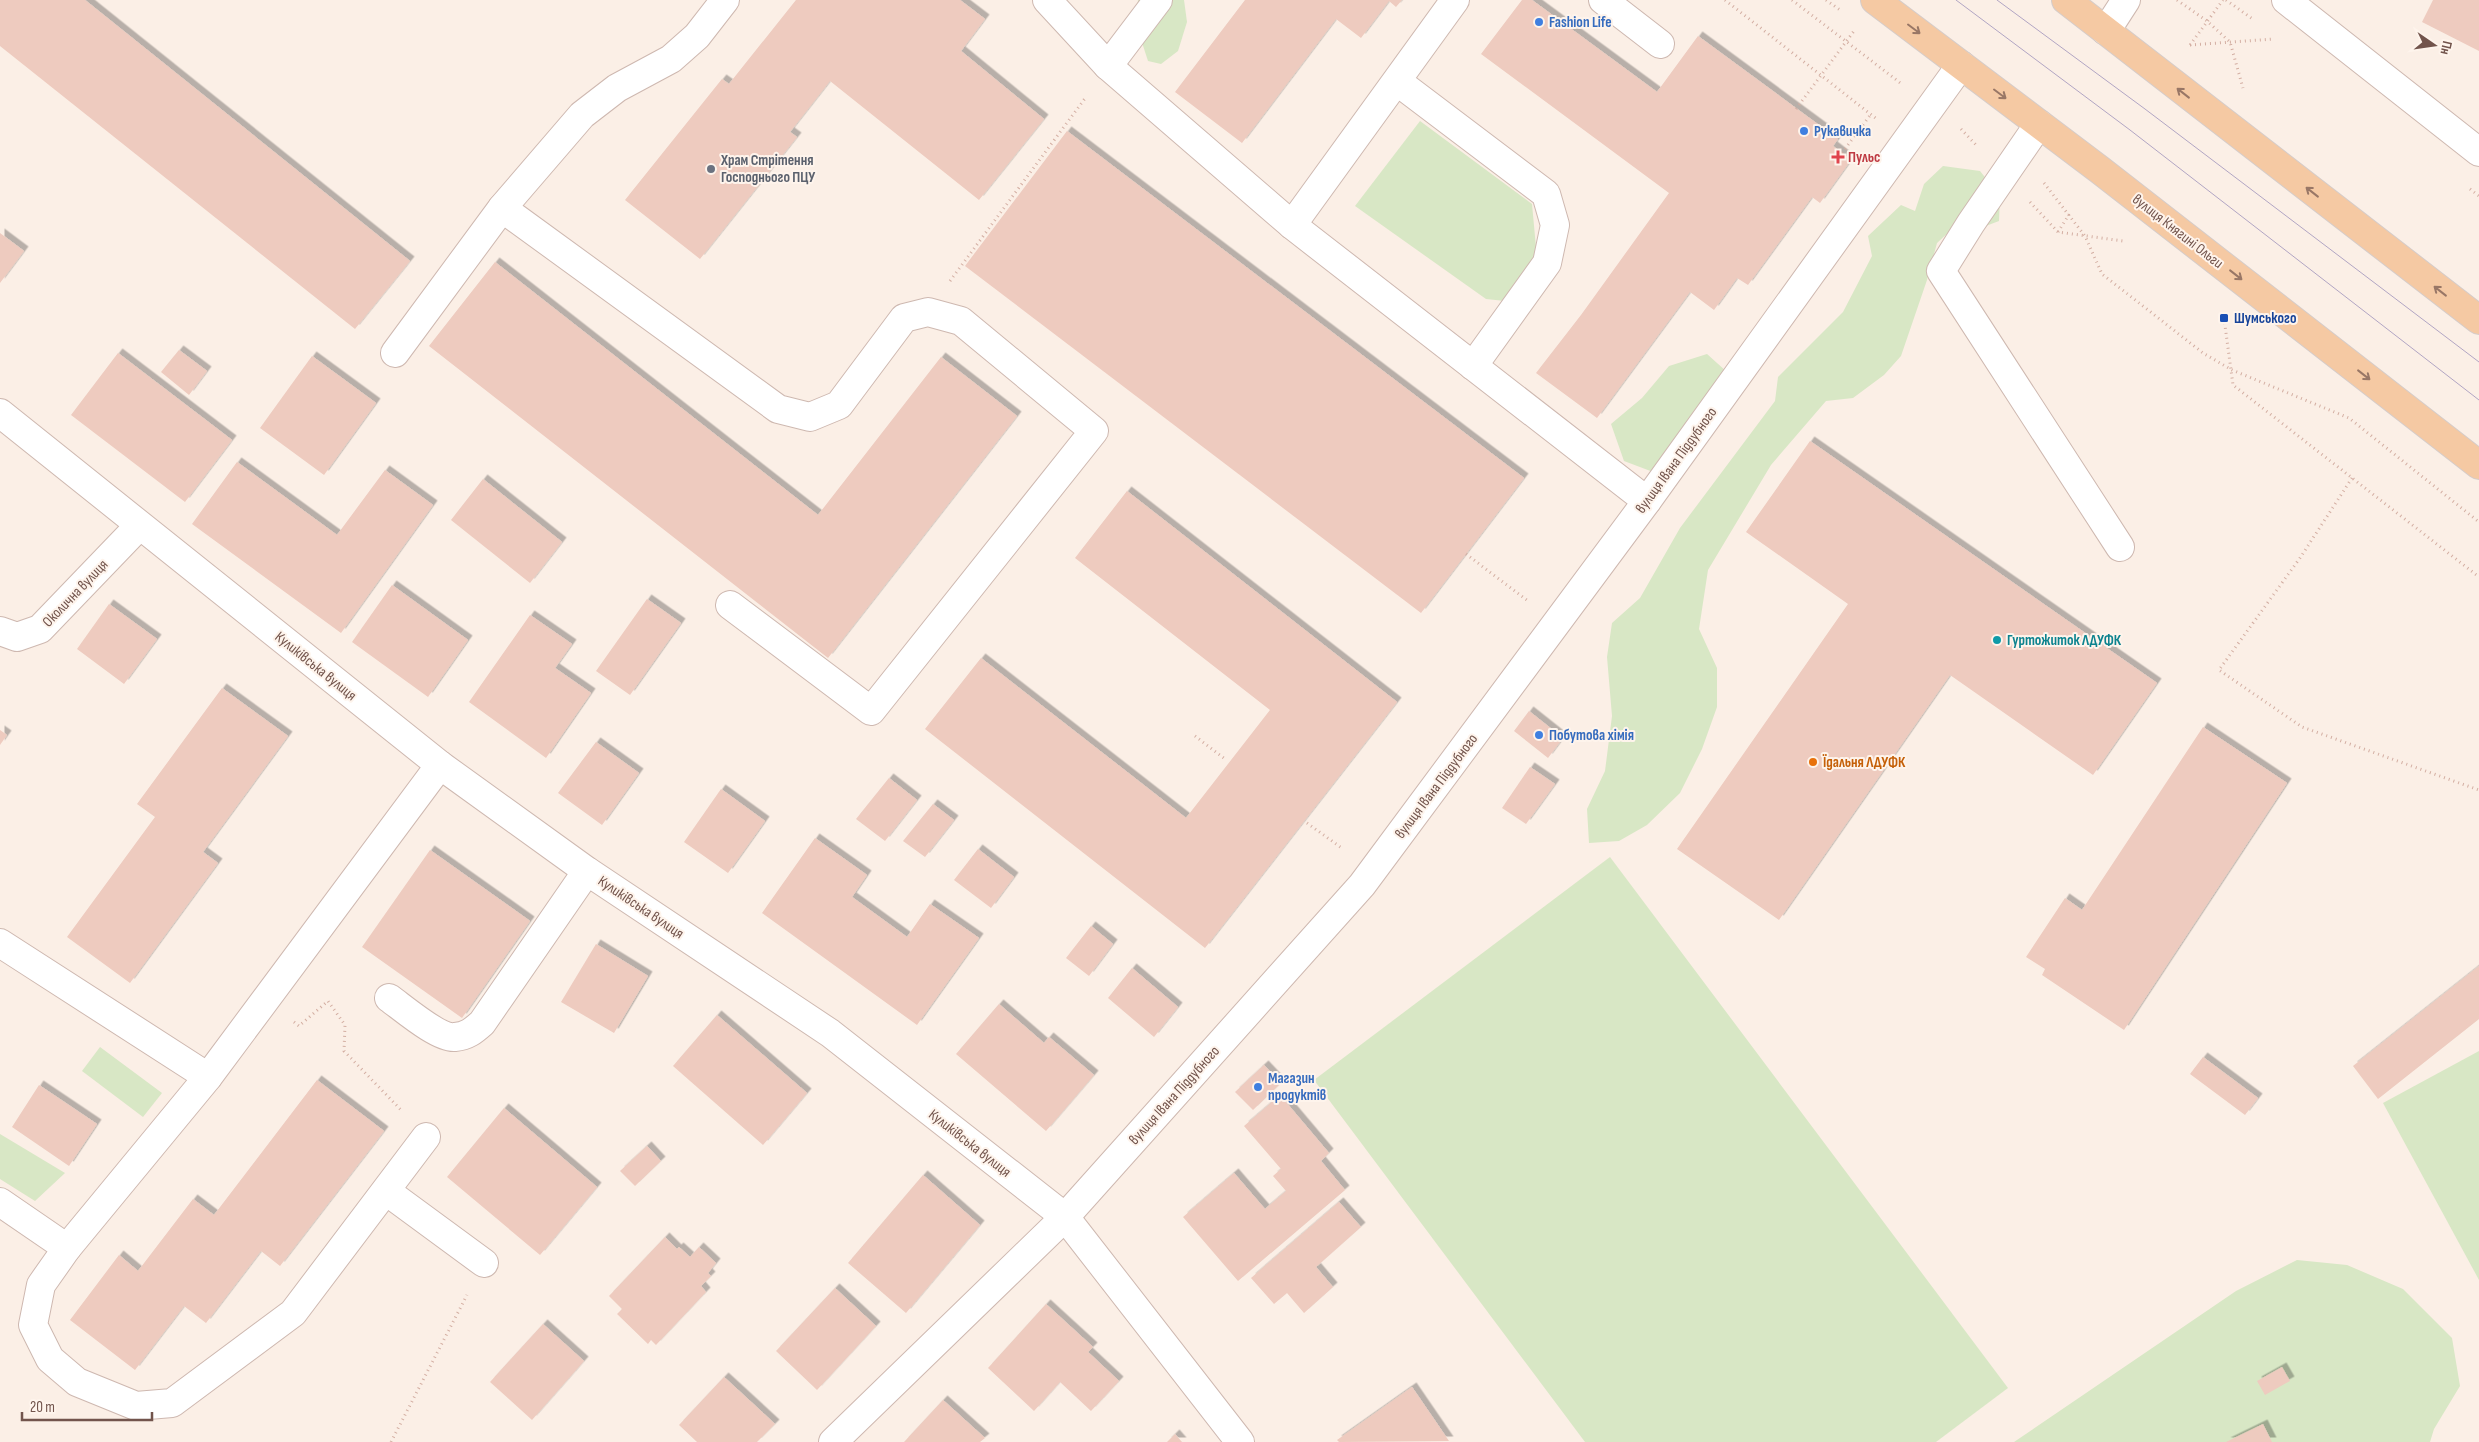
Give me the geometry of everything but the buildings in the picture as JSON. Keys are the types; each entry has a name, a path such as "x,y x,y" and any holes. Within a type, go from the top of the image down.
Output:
{"main road":[{"name":"вулиця Княгині Ольги","path":"1875,0 2040,124 2479,465"},
{"path":"2066,0 2166,80 2479,320"}],"street":[{"path":"395,353 502,208 582,115 617,88 671,59 697,36 725,0"},
{"path":"1047,0 1108,66 1292,225 1647,501"},
{"path":"1108,66 1158,0"},
{"path":"1292,225 1456,0"},
{"path":"1603,0 1660,44"},
{"path":"2106,31 2126,0"},
{"path":"2286,0 2479,152"},
{"name":"вулиця Івана Піддубного","path":"833,1442 1065,1217 1372,871 1647,501 1961,65"},
{"path":"1398,82 1546,194 1555,225 1547,264 1473,366"},
{"path":"2040,124 1971,223 1941,271 2120,547"},
{"path":"502,208 778,409 810,417 839,405 904,318 928,312 961,321 1094,431 871,711 730,605"},
{"name":"Куликівська вулиця","path":"0,413 440,765 587,871 830,1033 1065,1217 1240,1442"},
{"name":"Околична вулиця","path":"0,632 17,638 40,629 139,526"},
{"path":"426,1137 293,1313 172,1403 136,1406 77,1382 50,1359 33,1326 42,1285 67,1248 208,1077 440,765"},
{"path":"388,998 437,1032 453,1038 469,1034 482,1023 587,871"},
{"path":"0,942 208,1077"},
{"path":"386,1191 484,1263"},
{"path":"0,1202 67,1248"}],"path":[{"path":"1724,0 1882,123"},
{"path":"1792,0 1906,87"},
{"path":"2178,0 2207,21 2230,42 2242,88 2250,94"},
{"path":"2223,0 2190,45 2280,39"},
{"path":"1796,109 1859,25"},
{"path":"928,312 1108,66"},
{"path":"1842,153 1871,114"},
{"path":"2058,232 2070,213 2085,236 2102,274 2203,353 2232,370 2349,418 2479,522"},
{"path":"2224,318 2233,385 2479,578"},
{"path":"2352,478 2300,558 2219,670 2302,726 2479,790"},
{"path":"1466,554 1534,606"},
{"path":"1195,736 1225,759"},
{"path":"1307,823 1372,871"},
{"path":"328,1001 345,1025 344,1051 426,1137"},
{"path":"391,1442 484,1263"}],"green space":[{"path":"1138,0 1184,0 1187,22 1178,51 1161,64 1148,61 1136,24"},
{"path":"1420,121 1532,204 1537,258 1505,301 1486,299 1355,206"},
{"path":"1943,166 1980,171 2000,196 1999,221 1970,232 1952,229 1937,243 1927,280 1901,356 1884,375 1853,398 1826,401 1771,465 1708,570 1699,629 1717,668 1717,707 1702,749 1680,793 1647,825 1619,841 1589,843 1587,809 1605,771 1612,716 1607,657 1612,623 1640,598 1680,528 1775,401 1778,377 1843,312 1872,256 1868,236 1901,205 1915,211 1924,184"},
{"path":"1707,354 1737,381 1661,475 1624,461 1611,424 1642,398 1669,366"},
{"path":"1610,857 2008,1388 1936,1442 1585,1442 1314,1080"},
{"path":"100,1047 162,1093 143,1117 82,1071"},
{"path":"2479,1051 2479,1280 2383,1103"},
{"path":"0,1134 65,1173 35,1201 0,1179"},
{"path":"2297,1260 2347,1265 2403,1289 2452,1338 2460,1386 2434,1429 2430,1442 2014,1442 2236,1291"}],"tram line":[{"path":"1956,0 2130,130 2479,400"},
{"path":"1997,0 2145,109 2479,362"}],"place":[{"name":"Fashion Life","path":"1539,22"},
{"name":"Рукавичка","path":"1804,131"},
{"name":"Пульс","path":"1838,157"},
{"name":"Храм Стрітення Господнього ПЦУ","path":"711,169"},
{"name":"Шумського","path":"2224,318"},
{"name":"Гуртожиток ЛДУФК","path":"1997,640"},
{"name":"Побутова хімія","path":"1539,735"},
{"name":"Їдальня ЛДУФК","path":"1813,762"},
{"name":"Магазин продуктів","path":"1258,1087"}]}
